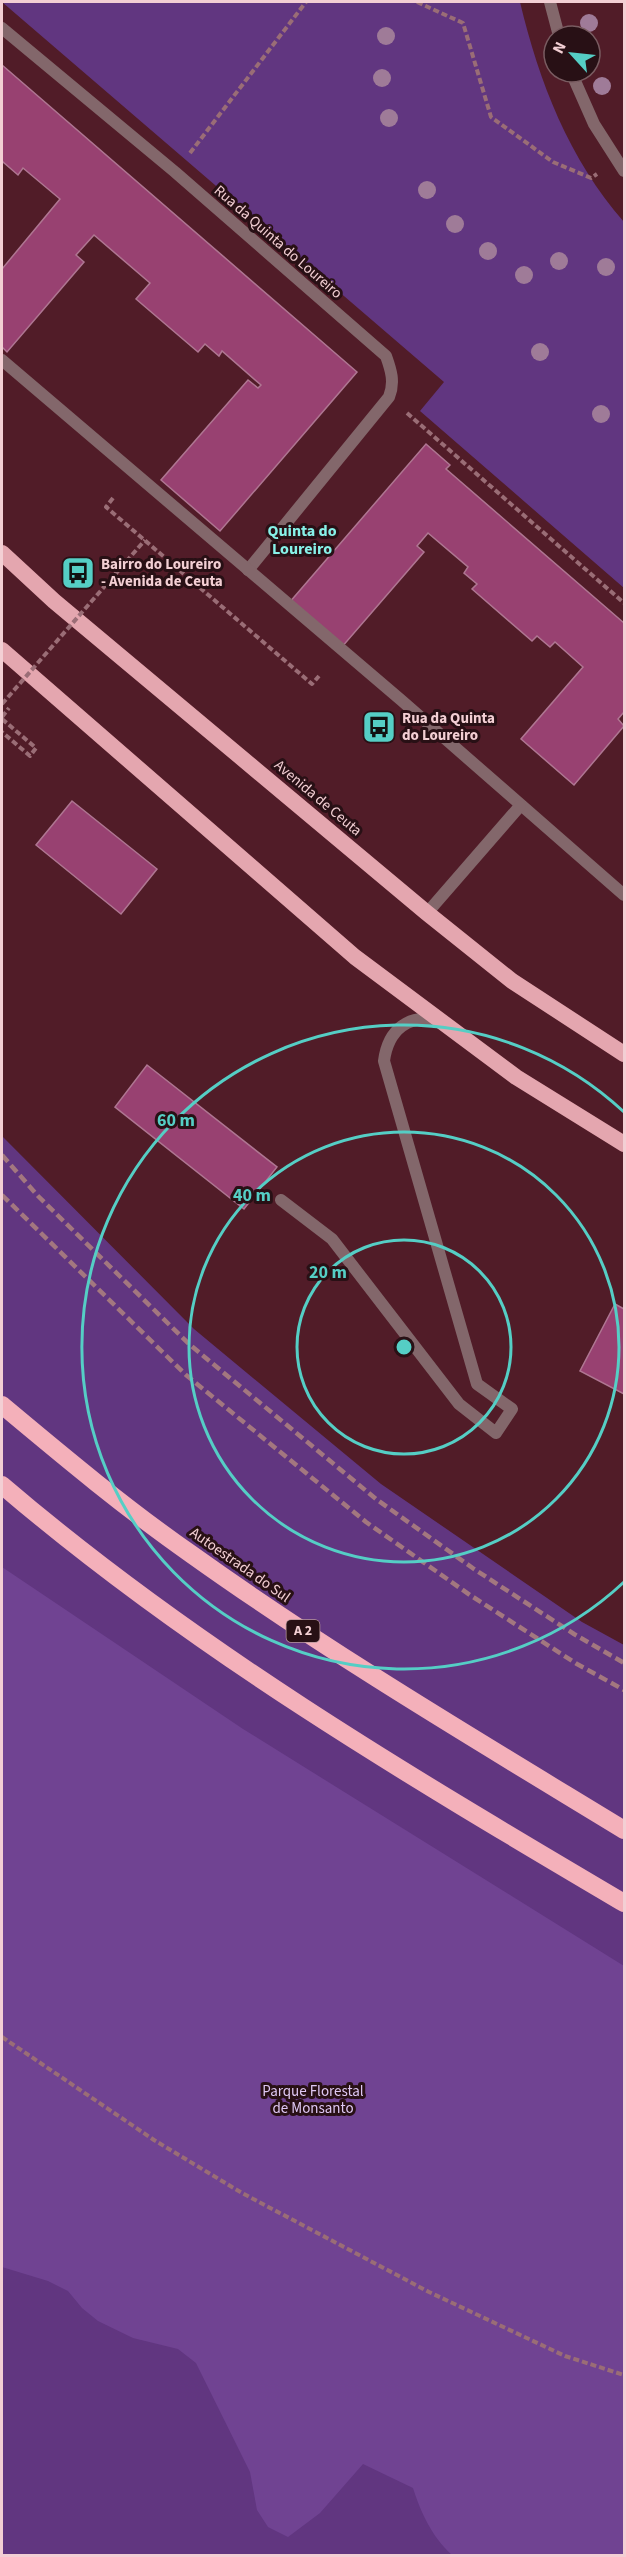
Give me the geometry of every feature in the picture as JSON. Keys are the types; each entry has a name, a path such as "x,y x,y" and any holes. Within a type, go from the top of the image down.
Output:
{"highway":[{"name":"Avenida de Ceuta","path":"2,553 54,601 427,914 512,981 624,1054"},
{"path":"2,650 355,957 516,1077 624,1144"},
{"name":"Autoestrada do Sul","path":"2,1405 57,1452 189,1553 254,1598 382,1683 624,1830"},
{"path":"2,1485 143,1598 345,1735 624,1904"}],"street":[{"path":"550,2 556,24"},
{"name":"Rua da Quinta do Loureiro","path":"2,28 175,172 386,356 393,387 388,397"},
{"path":"576,84 594,124 624,171"},
{"path":"2,360 401,700 624,895"},
{"path":"248,570 388,397"},
{"path":"427,914 520,806"},
{"path":"281,1200 332,1239 459,1404 496,1433 512,1409 477,1384 384,1060 386,1045 393,1034 404,1024 416,1019 430,1019 443,1023"}],"path":[{"path":"175,172 306,2"},
{"path":"417,2 463,23 491,117 553,162 591,178 597,174"},
{"path":"388,397 624,603"},
{"path":"113,498 106,507 144,540 312,684 319,676"},
{"path":"2,704 144,540"},
{"path":"2,732 30,756 36,748 2,718 9,708"},
{"path":"2,2037 154,2140 242,2193 429,2292 565,2356 624,2375"}],"green space":[{"path":"2,2 520,2 542,76 542,84 545,84 558,118 587,172 624,222 624,588 420,411 444,382"},
{"name":"Parque Florestal de Monsanto","path":"2,1136 194,1329 381,1484 582,1622 624,1645 624,2555 2,2555"},
{"path":"2,1567 243,1729 624,1966 624,2555 452,2555 428,2524 413,2488 363,2464 320,2513 288,2537 268,2527 257,2510 250,2472 196,2363 178,2349 133,2338 98,2321 82,2308 68,2291 48,2281 2,2267"}],"building":[{"path":"2,65 357,372 220,531 161,480 248,380 258,388 261,385 222,351 219,356 205,344 198,352 136,299 150,283 94,235 76,255 84,262 7,352 2,347 2,269 60,199 23,168 18,175 3,162 2,164"},
{"path":"426,444 450,465 446,469 624,623 624,712 618,719 624,726 574,785 521,739 583,667 555,642 550,647 537,636 532,641 472,589 477,584 464,573 468,567 428,533 417,546 424,552 341,648 289,603"},
{"path":"72,801 157,869 121,914 36,845"},
{"path":"147,1065 277,1167 244,1209 115,1107"},
{"path":"615,1304 624,1309 624,1394 580,1371"}],"railway":[{"path":"2,1155 38,1196 189,1344 376,1499 474,1569 574,1634 624,1663"},
{"path":"2,1195 186,1375 366,1522 470,1595 577,1664 624,1690"}],"place":[{"name":"Bairro do Loureiro - Avenida de Ceuta","path":"78,573"},
{"name":"Rua da Quinta do Loureiro","path":"379,727"}],"district":[{"name":"Quinta do Loureiro","path":"302,540"}]}
